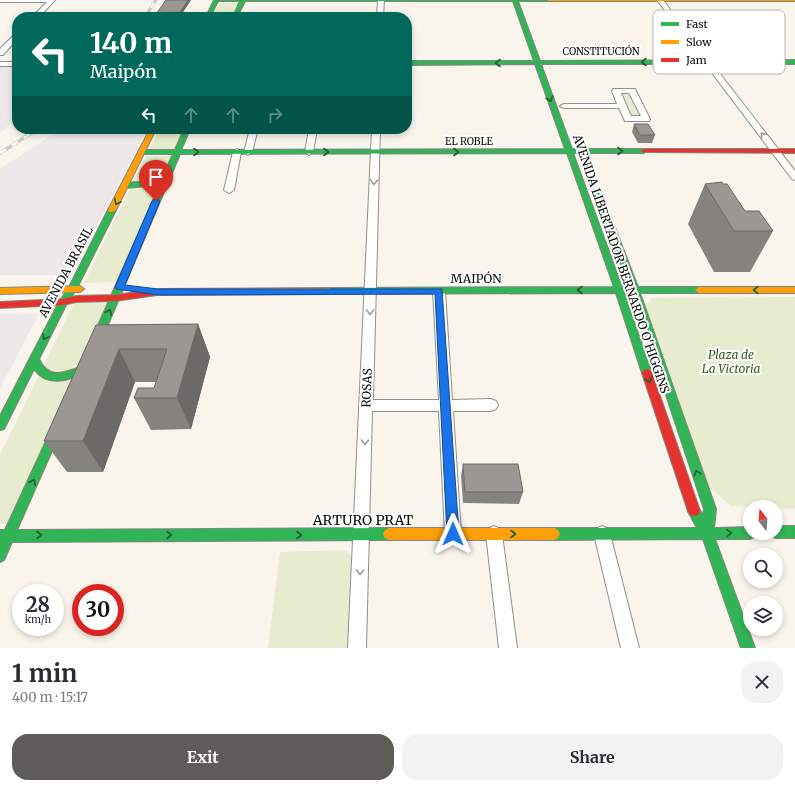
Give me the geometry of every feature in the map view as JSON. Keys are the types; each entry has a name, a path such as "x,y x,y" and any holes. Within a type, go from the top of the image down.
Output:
{"main road":[{"path":"210,12 216,0 795,0"},
{"path":"237,12 242,0"},
{"name":"AVENIDA LIBERTADOR BERNARDO O'HIGGINS","path":"515,0 618,290 693,510 708,534 748,648"},
{"path":"525,0 551,73"},
{"name":"CONSTITUCIÓN","path":"412,63 653,62"},
{"name":"AVENIDA BRASIL","path":"0,426 63,302 72,290 151,134"},
{"path":"77,384 185,134"},
{"name":"EL ROBLE","path":"143,152 795,151"},
{"name":"AVENIDA LIBERTADOR BERNARDO O'HIGGINS","path":"592,180 635,290 710,509 708,534"},
{"path":"125,186 143,183 154,184 162,188"},
{"name":"MAIPÓN","path":"109,288 119,287 158,292 795,290"},
{"path":"0,291 72,290 91,288"},
{"name":"MAIPÓN","path":"0,305 63,302 76,299 115,298 158,292"},
{"path":"0,310 41,310 50,312 55,318"},
{"path":"34,359 39,370 49,377 66,376 86,363"},
{"path":"0,556 4,536 61,419"},
{"path":"783,532 795,532"},
{"name":"ARTURO PRAT","path":"4,536 743,533"}],"street":[{"path":"0,1 51,0"},
{"path":"40,12 51,0"},
{"path":"380,12 381,0"},
{"path":"660,0 668,10"},
{"path":"0,53 12,40"},
{"path":"0,64 12,64"},
{"path":"716,74 795,177"},
{"path":"564,106 623,106"},
{"path":"248,152 253,134"},
{"path":"309,152 312,134"},
{"name":"ROSAS","path":"357,648 376,134"},
{"path":"229,190 237,152"},
{"path":"439,291 453,534"},
{"path":"366,406 491,405"},
{"path":"494,534 508,648"},
{"path":"602,534 630,648"}],"shaded area":[{"path":"0,67 12,67 12,123 0,133"},
{"path":"53,134 144,134 74,270 63,275 0,275 0,169"},
{"path":"0,314 39,314 0,388"}],"green space":[{"path":"219,3 239,3 234,12 214,12"},
{"path":"617,92 630,92 643,118 630,118"},
{"path":"157,134 181,134 174,150 149,150"},
{"path":"146,156 171,156 116,282 84,283"},
{"name":"Plaza de La Victoria","path":"795,297 795,509 783,508 783,500 743,500 743,507 731,506 707,485 644,308 652,298"},
{"path":"74,303 108,303 12,524 0,524 0,455"},
{"path":"345,550 352,557 348,648 268,648 280,552"}],"building":[{"path":"166,0 188,0 180,12 158,12"},
{"path":"634,124 648,124 655,135 640,135"},
{"path":"722,182 723,184 727,184 745,211 759,211 773,231 734,231 705,184"},
{"path":"198,324 177,398 134,398 138,388 154,388 167,349 119,349 83,441 44,441 96,325"},
{"path":"463,464 518,464 523,492 465,492"}],"railway":[{"path":"148,12 156,0"},
{"path":"0,153 30,134"}],"traffic: fast":[{"path":"216,0 549,0"},
{"path":"210,12 216,0"},
{"path":"237,12 243,0"},
{"path":"515,0 619,290 647,373"},
{"path":"412,63 653,62"},
{"path":"785,62 795,62"},
{"path":"94,346 185,134"},
{"path":"143,152 644,151"},
{"path":"125,186 148,184 161,188"},
{"path":"597,192 635,290 710,509 707,534"},
{"path":"0,426 63,302 72,290 112,210"},
{"path":"329,291 699,290"},
{"path":"34,359 38,367 48,376 61,377 83,370"},
{"path":"0,556 58,426"},
{"path":"694,511 707,534 748,648"},
{"path":"783,532 795,532"},
{"path":"554,534 743,533"},
{"path":"0,536 389,534"}],"traffic: slow":[{"path":"549,0 795,0"},
{"path":"112,210 150,134"},
{"path":"0,291 80,289"},
{"path":"699,290 795,290"},
{"path":"161,292 329,291"},
{"path":"389,534 554,534"}],"traffic: jam":[{"path":"644,151 795,151"},
{"path":"0,305 63,302 76,299 115,298 161,292"},
{"path":"647,373 694,511"}],"route":[{"path":"156,201 119,287 158,292 439,291 453,534"}]}
